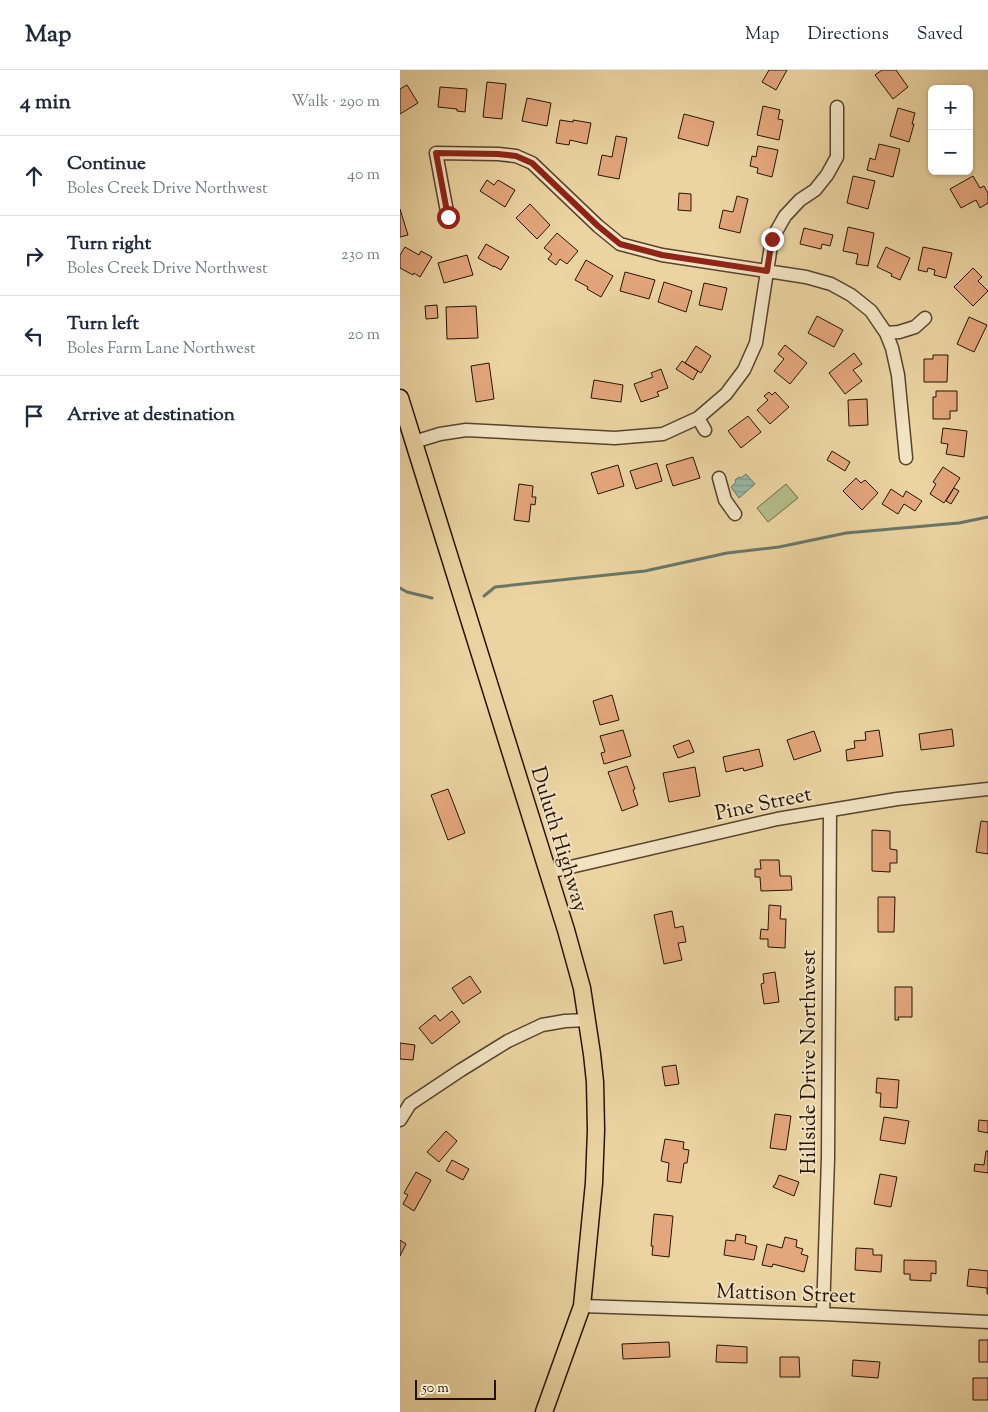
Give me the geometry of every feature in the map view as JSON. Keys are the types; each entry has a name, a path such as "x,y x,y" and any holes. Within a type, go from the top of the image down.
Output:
{"main road":[{"name":"Duluth Highway","path":"400,398 549,872 582,988 587,1020 595,1082 596,1130 594,1183 582,1306 544,1412"}],"street":[{"path":"414,442 440,434 466,430 615,438 663,434 698,418 726,394 744,370 756,343 772,239 785,216 800,200 815,190 827,175 837,157 837,107"},
{"path":"448,217 436,153 516,156 532,163 598,226 620,244 662,255 806,277 831,284 851,295 871,311 886,333 892,348 898,375 906,458"},
{"path":"886,333 899,332 915,327 925,318"},
{"path":"698,418 705,430"},
{"path":"719,478 725,500 735,514"},
{"name":"Pine Street","path":"549,872 777,819 897,799 988,789"},
{"name":"Hillside Drive Northwest","path":"823,1314 828,1158 830,810"},
{"path":"400,1120 405,1101 508,1041 542,1025 564,1021 587,1020"},
{"name":"Mattison Street","path":"582,1306 988,1322"}],"green space":[{"path":"786,484 798,498 768,522 757,508"}],"shaded area":[{"path":"746,474 755,484 739,498 731,487 736,482 735,480"}],"building":[{"path":"769,70 787,70 776,90 762,82"},
{"path":"882,70 896,70 908,87 893,99 875,75"},
{"path":"487,82 506,84 502,119 483,117"},
{"path":"407,85 418,103 400,114 400,89"},
{"path":"440,87 467,89 465,112 438,107"},
{"path":"527,98 551,103 547,126 522,121"},
{"path":"763,106 780,110 778,119 783,120 779,140 757,135"},
{"path":"898,108 915,113 909,142 890,136"},
{"path":"684,114 714,122 708,146 678,138"},
{"path":"560,120 591,123 587,144 570,140 569,145 556,143"},
{"path":"616,136 627,138 619,179 598,175 602,155 612,157"},
{"path":"879,144 900,149 893,177 867,170 870,158 875,160"},
{"path":"758,146 778,150 772,177 757,173 758,168 750,166 752,156 756,157"},
{"path":"853,176 875,181 868,209 847,203"},
{"path":"973,176 980,188 984,186 988,193 988,203 980,208 976,200 961,208 950,189"},
{"path":"487,180 494,185 498,180 515,190 505,207 480,191"},
{"path":"679,193 691,194 691,211 678,210"},
{"path":"737,196 748,199 740,233 719,228 723,210 733,212"},
{"path":"530,204 550,225 537,239 516,218"},
{"path":"400,209 408,235 400,237"},
{"path":"848,227 874,233 868,266 856,264 858,254 843,251"},
{"path":"804,228 833,235 830,246 822,244 821,249 800,244"},
{"path":"557,233 578,251 567,264 560,259 556,265 548,259 552,254 544,248"},
{"path":"486,244 509,257 501,270 478,258"},
{"path":"405,247 419,255 421,251 432,257 420,277 400,268 400,255"},
{"path":"886,247 910,258 900,280 877,267"},
{"path":"923,247 952,253 946,278 934,275 935,270 928,268 927,272 918,270"},
{"path":"467,255 473,275 444,283 438,263"},
{"path":"586,260 613,276 601,297 575,280"},
{"path":"973,268 982,277 978,281 988,291 973,306 954,287"},
{"path":"625,272 655,280 649,299 620,291"},
{"path":"664,282 692,291 686,312 658,302"},
{"path":"704,283 727,288 722,310 699,305"},
{"path":"437,305 438,318 426,319 425,306"},
{"path":"476,306 478,338 447,339 446,307"},
{"path":"817,316 843,330 834,347 808,333"},
{"path":"969,317 987,325 974,352 957,344"},
{"path":"785,345 807,363 790,384 774,371 784,359 778,354"},
{"path":"696,346 711,356 701,373 685,363"},
{"path":"854,353 862,364 853,370 862,381 845,394 829,373"},
{"path":"933,355 948,355 947,382 924,382 924,359 933,359"},
{"path":"682,361 698,371 693,380 676,369"},
{"path":"489,363 494,399 476,402 471,366"},
{"path":"661,369 668,388 657,392 659,396 641,402 634,384 653,377 651,373"},
{"path":"594,380 623,385 621,402 591,398"},
{"path":"936,391 957,391 957,411 950,411 950,419 933,419 933,397 936,397"},
{"path":"769,392 772,395 775,392 789,407 770,424 757,410 768,400 764,396"},
{"path":"867,399 868,425 849,426 848,400"},
{"path":"748,416 761,432 741,448 728,431"},
{"path":"943,428 967,431 964,457 946,454 948,444 941,443"},
{"path":"832,451 850,462 845,471 827,460"},
{"path":"693,457 700,478 673,486 666,465"},
{"path":"657,463 662,481 636,489 630,471"},
{"path":"618,465 624,486 598,494 591,473"},
{"path":"943,467 960,478 944,503 930,494 936,484 933,482"},
{"path":"856,478 861,483 865,480 878,493 862,510 843,491"},
{"path":"519,484 533,486 532,497 536,497 535,505 531,504 529,522 514,520"},
{"path":"954,488 959,491 951,504 946,501"},
{"path":"891,489 903,497 906,491 922,501 915,511 904,504 898,514 882,504"},
{"path":"612,695 619,720 600,725 593,701"},
{"path":"952,729 954,746 921,750 919,734"},
{"path":"623,730 631,756 604,764 601,753 605,752 600,736"},
{"path":"879,730 883,756 847,761 846,750 855,748 854,741 866,740 865,732"},
{"path":"814,731 821,751 794,760 787,740"},
{"path":"689,740 694,752 678,758 673,746"},
{"path":"759,749 763,766 744,771 743,768 726,772 723,757"},
{"path":"627,766 638,805 622,811 608,772"},
{"path":"695,767 700,796 669,802 663,773"},
{"path":"448,789 465,833 448,840 431,795"},
{"path":"981,821 988,822 988,854 976,852"},
{"path":"872,830 890,831 890,849 897,850 897,863 890,863 890,872 872,871"},
{"path":"760,860 779,860 780,876 791,876 792,890 761,891 760,877 755,877 755,869 761,869"},
{"path":"878,897 895,897 894,932 878,932"},
{"path":"769,905 781,906 780,919 786,919 785,948 768,947 768,939 760,939 761,929 768,930"},
{"path":"672,911 675,928 683,926 686,942 678,943 682,960 664,964 654,915"},
{"path":"775,972 779,1002 764,1004 761,984 764,983 763,974"},
{"path":"470,976 481,992 463,1004 452,988"},
{"path":"895,987 912,987 912,1017 898,1017 899,1020 895,1020"},
{"path":"452,1011 460,1022 432,1044 419,1028 435,1015 440,1021"},
{"path":"400,1043 415,1045 413,1060 400,1059"},
{"path":"676,1065 679,1084 665,1086 662,1067"},
{"path":"877,1078 899,1080 897,1108 880,1107 881,1093 876,1093"},
{"path":"775,1114 791,1116 786,1150 770,1148"},
{"path":"884,1117 909,1121 905,1144 880,1140"},
{"path":"979,1120 988,1121 988,1133 978,1131"},
{"path":"446,1131 457,1141 439,1162 427,1152"},
{"path":"665,1139 684,1142 683,1149 689,1150 687,1163 684,1163 681,1183 667,1181 669,1163 661,1161"},
{"path":"986,1151 988,1151 988,1173 974,1171 975,1164 984,1165"},
{"path":"452,1160 469,1169 463,1180 446,1171"},
{"path":"416,1172 431,1180 414,1211 403,1204 408,1195 404,1193"},
{"path":"880,1174 897,1177 891,1207 874,1204"},
{"path":"779,1175 799,1182 794,1196 773,1187"},
{"path":"654,1214 673,1216 669,1257 652,1255"},
{"path":"736,1234 746,1236 745,1243 757,1246 754,1260 724,1255 726,1240 735,1241"},
{"path":"785,1237 797,1240 796,1247 803,1249 801,1254 808,1256 804,1272 773,1264 772,1267 762,1265 767,1244 782,1248"},
{"path":"400,1240 406,1244 400,1256"},
{"path":"856,1248 873,1249 873,1255 882,1255 881,1272 855,1270"},
{"path":"904,1260 936,1261 936,1274 931,1273 931,1281 910,1280 910,1274 904,1274"},
{"path":"969,1269 988,1271 988,1294 987,1288 967,1286"},
{"path":"979,1340 988,1340 988,1362 979,1362"},
{"path":"669,1342 670,1357 623,1359 622,1344"},
{"path":"717,1345 747,1347 747,1363 716,1362"},
{"path":"780,1357 799,1357 800,1377 780,1377"},
{"path":"853,1360 880,1362 878,1378 852,1376"},
{"path":"973,1378 988,1378 988,1400 973,1400"}],"waterway":[{"path":"484,596 495,587 645,571 727,553 779,547 846,533 959,523 988,517"},
{"path":"400,588 407,592 432,598"}],"route":[{"path":"448,217 436,153 498,154 516,156 532,163 598,226 620,244 662,255 767,271 772,239"}]}
